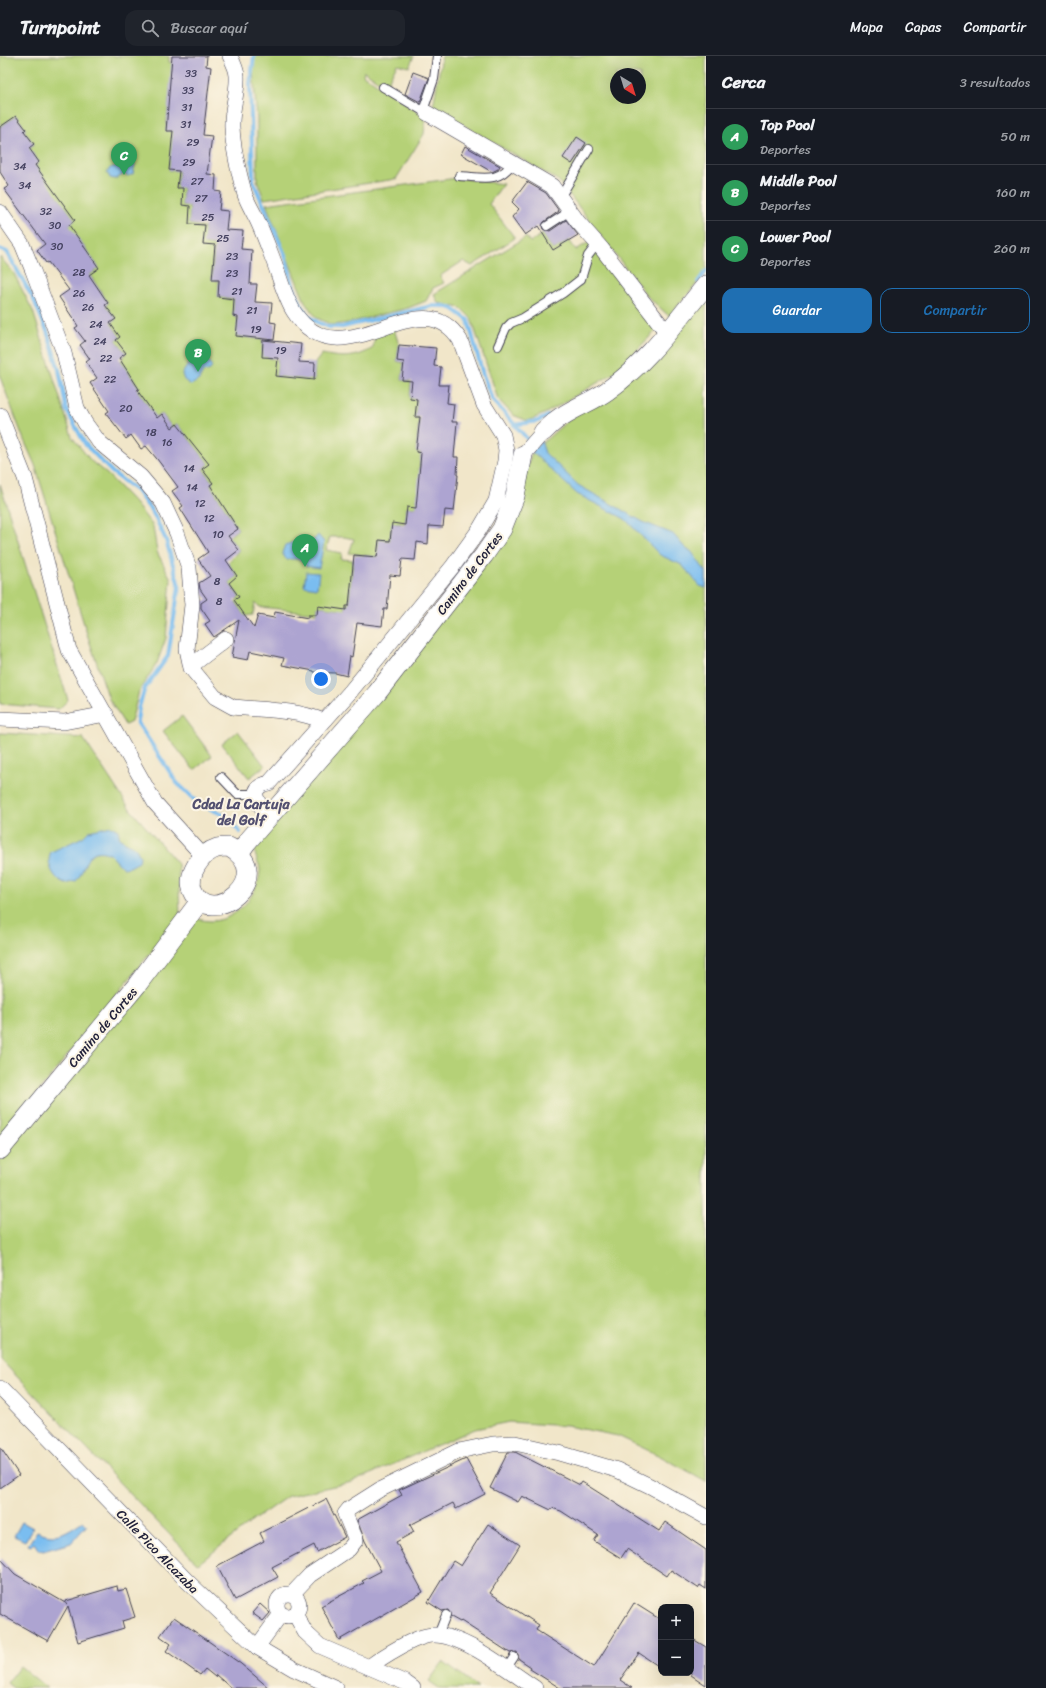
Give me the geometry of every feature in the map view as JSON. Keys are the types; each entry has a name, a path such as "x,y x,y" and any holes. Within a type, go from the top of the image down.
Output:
{"street":[{"path":"230,56 237,75 232,127 246,196 259,224 294,311 304,324 317,334 333,338 350,338 421,317 437,319 447,324 455,331 460,340 484,405 503,435 506,450 496,501 479,530 453,566 350,692 269,783 260,786 264,808"},
{"path":"425,112 552,186 560,195 570,211 668,334"},
{"path":"0,212 22,244 33,271 64,353 74,397 85,424 99,442 141,477 163,503 177,534 189,568 192,605 187,649 190,666 215,698 223,704 233,708 310,715 323,721"},
{"name":"Camino de Cortes","path":"239,853 264,808 377,693 484,555 502,528 515,496 523,455 542,432 563,415 587,404 607,392 639,366 668,334 706,285"},
{"path":"0,415 25,478 69,650 155,802 204,857"},
{"path":"190,666 226,639"},
{"path":"0,719 64,722 106,714"},
{"path":"229,847 239,853 246,862 248,873 244,886 235,896 224,904 212,907 200,901 195,896 191,887 192,874 198,862 217,848 229,847"},
{"name":"Camino de Cortes","path":"0,1150 137,985 200,901"},
{"name":"Calle Pico Alcazaba","path":"0,1388 187,1582 257,1647 294,1669 336,1688"},
{"path":"413,1688 406,1683 320,1646 288,1614 276,1606 278,1600 285,1594 292,1594 310,1575 349,1549 356,1540 345,1514 349,1509 379,1490 459,1451 493,1444 515,1443 559,1453 618,1470 650,1486 706,1518"},
{"path":"257,1647 288,1614"},
{"path":"369,1667 382,1657 408,1644 430,1635 438,1635 460,1640 510,1663 535,1688"}],"lane":[{"path":"383,87 425,112 434,79 437,56"},
{"path":"560,195 564,191 589,149"},
{"path":"459,176 496,177 506,172 512,162"},
{"path":"547,226 570,211"},
{"path":"498,346 506,328 511,323 523,318 563,293 581,279 588,256 597,244"},
{"path":"221,777 237,794 264,808"},
{"path":"438,1635 446,1615"}],"green space":[{"path":"0,56 169,56 169,62 173,63 166,130 175,132 169,170 179,171 177,187 183,188 182,205 190,207 189,224 205,228 204,244 214,246 212,279 219,281 218,297 234,300 233,316 238,319 237,336 263,340 262,356 278,360 276,376 314,380 315,363 322,354 348,357 367,352 373,348 375,335 394,329 399,345 397,361 404,363 402,380 411,382 410,398 417,400 415,417 419,418 416,452 421,454 419,470 421,472 416,508 407,507 405,523 392,524 390,540 379,540 377,557 349,553 354,539 330,537 326,550 342,553 341,559 353,560 349,606 346,606 345,619 339,609 318,606 317,613 260,607 255,603 253,615 245,616 236,602 239,596 229,583 237,576 228,563 239,550 229,537 238,529 210,485 213,483 203,469 209,464 177,424 172,427 162,414 156,417 137,390 139,388 121,361 126,353 116,340 120,337 111,323 116,319 106,306 108,303 90,275 99,268 80,241 77,241 67,228 75,220 35,167 39,162 29,149 34,144 24,131 26,129 16,116 0,127"},
{"path":"255,56 414,56 409,67 397,64 386,86 364,71 363,75 426,117 424,134 396,179 264,199 257,180 257,118 253,72"},
{"path":"442,56 706,56 706,273 669,316 648,297 559,181 433,107"},
{"path":"457,178 503,184 489,204 515,238 472,266 463,261 440,276 444,283 433,288 426,301 408,308 348,323 332,325 317,318 306,304 266,204"},
{"path":"543,234 553,250 569,240 576,250 589,242 659,327 616,372 546,413 528,421 513,415 498,399 471,318 461,308 438,303 434,294 526,237 530,242"},
{"path":"0,257 13,272 33,311 72,437 91,461 108,475 134,502 153,526 157,552 171,579 166,638 157,663 139,691 131,722 125,725 109,699 87,634 35,465 0,377"},
{"path":"706,299 706,1481 660,1456 618,1436 567,1426 509,1422 475,1429 352,1482 288,1496 255,1519 198,1564 0,1359 0,1159 197,919 206,921 221,920 238,911 245,904 256,888 259,879 260,870 255,849 259,840 504,538 532,452"},
{"path":"0,484 68,700 59,709 0,704"},
{"path":"182,716 212,756 194,770 163,731"},
{"path":"238,731 265,766 249,778 222,744"},
{"path":"0,733 83,738 130,809 178,864 180,916 0,1139"},
{"path":"443,1662 478,1688 439,1688 429,1681"},
{"path":"20,1666 47,1688 13,1688 7,1683"}],"water":[{"path":"129,160 135,164 133,174 128,176 124,174 115,179 110,178 107,172 110,168 121,165"},
{"path":"199,358 208,360 212,367 210,370 203,372 199,380 191,385 184,380 182,374 189,363"},
{"path":"541,441 545,453 578,485 643,522 673,534 686,549 691,551 706,572 706,588 700,586 682,565 660,555 625,519 577,494 532,452"},
{"path":"318,535 324,542 319,568 306,566 300,559 286,559 282,553 285,545 294,542 300,536 302,540 313,541"},
{"path":"306,572 319,573 317,588 304,586"},
{"path":"111,826 118,830 120,839 135,847 140,856 139,862 130,867 123,868 110,854 96,852 87,860 76,881 66,884 54,875 49,861 51,852 83,837 89,831"},
{"path":"83,1521 87,1525 71,1543 43,1551 38,1549 34,1543 31,1546 28,1545 37,1531 50,1535 61,1534"},
{"path":"22,1522 33,1528 25,1541 14,1536"}],"building":[{"path":"172,56 207,56 206,66 211,67 203,135 212,136 207,174 216,175 215,191 221,192 219,210 228,211 226,230 243,231 241,249 252,250 250,284 257,284 255,302 272,303 270,322 276,323 274,340 236,336 238,317 233,316 234,299 218,297 219,280 212,280 215,245 203,244 205,225 189,224 190,206 182,205 183,188 177,188 179,171 169,170 173,131 166,131"},
{"path":"413,72 429,78 420,102 405,94"},
{"path":"16,116 26,129 24,131 34,144 29,148 39,162 35,165 75,220 69,225 99,268 89,275 108,303 105,305 116,319 110,323 120,337 116,340 126,353 119,358 139,389 137,390 157,418 162,414 172,428 177,424 209,464 202,469 213,483 210,485 238,529 228,536 239,550 226,560 237,576 229,583 239,597 234,600 254,628 258,615 274,618 275,612 308,618 308,615 317,615 318,606 346,610 346,606 349,606 354,555 377,557 379,540 390,541 392,523 405,525 407,507 416,508 421,453 416,452 420,417 415,417 417,399 410,398 412,381 402,380 404,362 397,361 399,345 436,348 434,366 441,367 439,385 449,385 447,403 454,404 452,422 457,422 454,457 458,457 458,475 454,511 445,510 443,527 429,526 428,544 417,542 415,560 402,559 400,576 390,575 387,609 384,609 382,626 357,623 352,657 350,656 347,676 335,673 314,672 282,665 284,658 250,651 248,660 232,657 239,620 214,637 205,624 210,621 201,608 201,603 207,599 200,589 199,583 210,576 198,559 208,552 180,508 183,506 172,491 178,487 146,446 141,449 131,435 126,439 106,413 109,411 90,383 97,378 86,362 90,359 80,345 85,341 75,328 78,326 59,297 69,290 37,250 45,244 4,189 9,186 0,172 0,127"},
{"path":"577,137 586,143 572,164 563,158"},
{"path":"465,146 500,166 492,172 461,154"},
{"path":"527,182 546,193 559,211 544,222 542,226 543,229 550,231 566,220 578,235 553,250 538,226 525,235 512,217 519,209 512,202"},
{"path":"263,340 301,344 299,362 315,363 314,380 276,376 278,358 262,357"},
{"path":"0,1447 19,1475 0,1488"},
{"path":"508,1452 515,1452 580,1485 582,1482 659,1531 665,1522 706,1550 706,1589 700,1585 698,1588 671,1570 667,1576 627,1549 621,1558 594,1541 598,1535 561,1511 552,1508 551,1510 522,1496 518,1502 490,1488"},
{"path":"466,1459 485,1494 456,1509 453,1503 410,1525 414,1532 396,1542 423,1592 339,1640 321,1606 364,1583 362,1581 381,1571 365,1541 357,1520 402,1495 399,1490"},
{"path":"326,1499 345,1537 317,1552 314,1545 272,1567 278,1577 235,1600 217,1566 264,1541 260,1533"},
{"path":"488,1524 520,1545 490,1593 539,1625 536,1630 594,1667 634,1603 658,1618 658,1666 639,1653 620,1680 632,1688 560,1688 530,1669 531,1667 519,1659 517,1652 510,1653 461,1621 460,1622 451,1617 448,1610 442,1611 428,1602 453,1561 461,1566"},
{"path":"0,1558 15,1574 67,1604 66,1601 117,1586 118,1591 126,1589 135,1617 122,1621 124,1628 78,1642 68,1606 48,1641 0,1614"},
{"path":"260,1604 270,1613 263,1621 252,1613"},
{"path":"174,1617 241,1664 269,1688 231,1688 216,1675 215,1677 205,1669 200,1675 166,1651 171,1644 160,1636"},
{"path":"694,1640 706,1647 706,1685 692,1676 694,1676"}],"waterway":[{"path":"254,56 250,84 253,181 285,255 293,286 302,307 308,316 329,327 342,327 432,306 445,306 453,309 468,320 483,375 492,399 530,442"},
{"path":"0,249 7,252 34,300 47,331 59,370 67,411 85,444 112,472 137,491 153,513 166,540 179,586 168,656 145,688 139,707 137,722 177,783 199,804 224,815 240,832"},
{"path":"698,282 706,271"},
{"path":"514,425 538,421 548,416"}],"place":[{"name":"Lower Pool","path":"124,175"},
{"name":"Middle Pool","path":"198,372"},
{"name":"Top Pool","path":"305,567"}],"district":[{"name":"Cdad La Cartuja del Golf","path":"241,812"}]}
